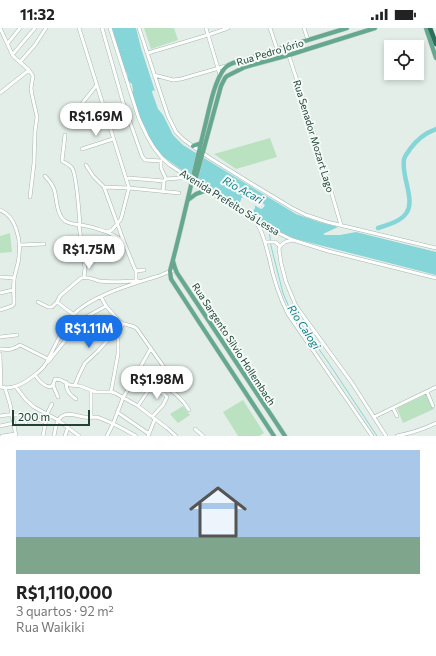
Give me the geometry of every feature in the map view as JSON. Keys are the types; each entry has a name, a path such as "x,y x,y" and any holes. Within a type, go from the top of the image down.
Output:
{"highway":[{"path":"430,28 436,44"}],"main road":[{"name":"Rua Pedro Jório","path":"226,66 347,28"},
{"name":"Rua Pedro Jório","path":"201,153 224,78 245,67 375,28"},
{"path":"426,28 436,58"},
{"path":"332,33 333,41"},
{"path":"243,60 245,67"},
{"path":"201,153 201,143 214,90 220,75 226,66"},
{"path":"193,146 201,143"},
{"name":"Rua Sargento Silvio Hollembach","path":"201,153 170,271 171,279 274,436"},
{"path":"188,200 196,194 206,190"},
{"name":"Rua Sargento Silvio Hollembach","path":"173,259 176,270 285,436"},
{"path":"222,357 229,352"},
{"path":"272,432 279,427"}],"street":[{"path":"8,43 20,28"},
{"path":"13,54 35,28"},
{"path":"20,62 46,28"},
{"path":"79,28 129,188 122,219 112,230 107,232"},
{"path":"102,28 142,156 145,160 161,160 161,168 165,180 163,192"},
{"name":"Avenida Prefeito Sá Lessa","path":"110,28 139,119 161,160 266,227 293,240 436,278"},
{"path":"139,28 171,123 180,136 201,153 306,215 436,248"},
{"path":"206,28 220,75"},
{"path":"148,53 228,28"},
{"path":"270,28 277,49"},
{"path":"304,28 308,40"},
{"path":"2,29 13,54 33,76 31,88 37,117 30,197"},
{"name":"Rua Senador Mozart Lago","path":"286,47 311,123 341,225"},
{"name":"Rua Pedro Jório","path":"154,75 173,80 181,79 226,66"},
{"path":"0,93 29,70"},
{"path":"69,124 96,86"},
{"path":"65,136 62,161 70,166 74,171 85,268 84,277"},
{"path":"82,149 113,139"},
{"path":"86,165 93,176 104,187 136,271 138,281"},
{"path":"45,176 53,187 61,217 67,222 88,226 107,232 124,242"},
{"path":"126,179 165,180 185,176"},
{"path":"104,187 178,193"},
{"path":"0,210 6,213 14,224 20,245 14,278 14,303 12,306 0,310"},
{"path":"255,220 262,231 277,290 288,314 372,436"},
{"path":"293,240 285,242 280,246 279,255 286,282 296,306 348,377 386,436"},
{"path":"265,242 277,243 280,246"},
{"path":"20,245 44,244"},
{"path":"136,271 144,270"},
{"path":"48,361 63,329 74,315 85,306 101,297 138,281 160,276 176,270"},
{"path":"0,276 14,278"},
{"path":"38,302 49,308 52,307 62,294 84,277 112,282 138,281"},
{"path":"0,292 13,290"},
{"path":"101,297 114,316 123,324 136,327 166,370 156,380 138,406"},
{"path":"57,302 74,315"},
{"path":"2,387 16,387 35,375 80,322 106,306"},
{"path":"111,392 118,354 118,333 123,324"},
{"path":"75,385 87,360 98,351 115,332 118,333"},
{"path":"0,337 16,335"},
{"path":"0,349 11,350 20,346 48,361"},
{"path":"107,436 123,398 151,348"},
{"path":"0,354 2,387 12,414 16,435 2,436"},
{"path":"35,375 39,381 47,386 50,387 53,385"},
{"path":"58,397 53,385 56,379 70,385 75,385 96,392 111,392 138,406 176,436"},
{"path":"156,380 178,396 189,410"},
{"path":"66,382 66,388 76,399"},
{"path":"117,412 148,435 154,418 163,405 166,397 152,386"},
{"path":"16,387 26,400 58,420 79,436"},
{"path":"374,417 436,388"},
{"path":"91,390 91,417"},
{"path":"427,392 434,406"},
{"path":"43,436 47,414 52,404"},
{"path":"393,408 397,416"},
{"path":"0,416 12,414 26,416 45,422"},
{"path":"54,436 58,420 62,416 71,414 86,418 100,418 136,436"},
{"path":"26,416 26,424"},
{"path":"0,426 14,423"},
{"path":"399,436 436,423"},
{"path":"65,436 68,427"},
{"path":"195,429 203,436"},
{"path":"418,430 420,436"}],"green space":[{"path":"144,28 174,28 178,40 151,49"},
{"path":"270,138 277,157 236,169 214,154"},
{"path":"10,233 12,252 0,253 0,236"},
{"path":"77,315 82,319 74,327 70,323"},
{"path":"427,394 434,409 403,423 397,408"},
{"path":"243,400 264,433 259,436 238,436 223,412"},
{"path":"183,406 190,415 178,423 170,414"}],"water":[{"name":"Rio Acari","path":"112,28 136,28 155,91 153,90 152,92 158,109 163,115 173,135 183,145 296,214 338,227 323,234 325,235 340,235 356,232 436,252 436,275 292,238 241,210 200,183 162,156 150,139 138,113 131,93 133,91 132,84 128,81 127,73 121,59","holes":["244,193 259,200 265,205 261,209 252,204 255,206 253,211 245,209 239,203 241,198 243,198 242,194"]}],"waterway":[{"path":"378,228 402,218 407,212 409,207 409,194 404,173 405,157 418,139 428,132 436,129"},
{"name":"Rio Calogi","path":"269,229 271,246 283,293 289,307 328,362 377,436"}]}
